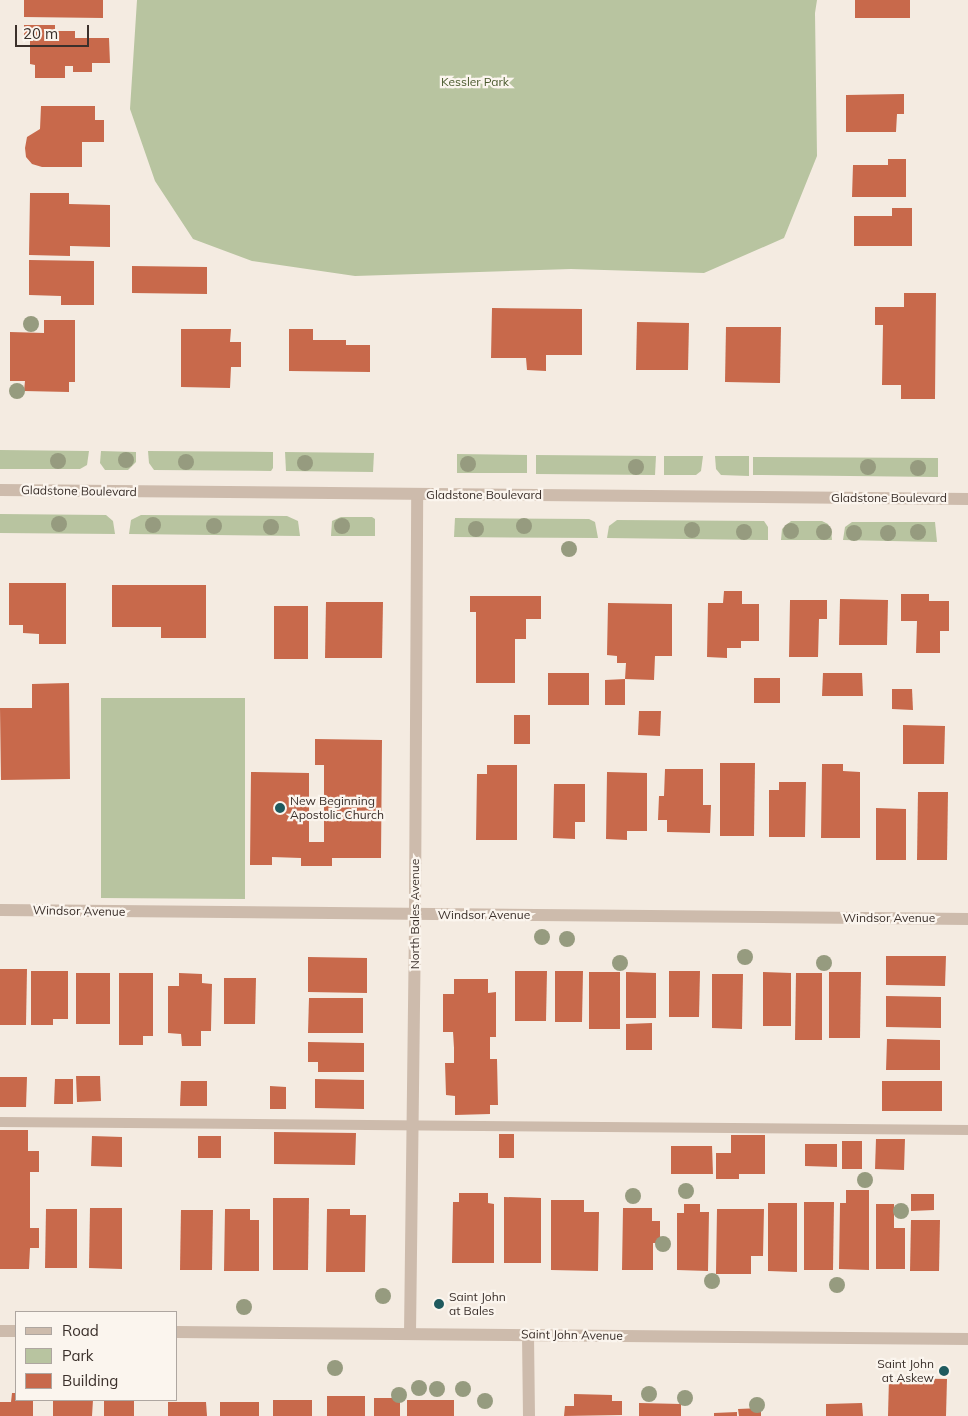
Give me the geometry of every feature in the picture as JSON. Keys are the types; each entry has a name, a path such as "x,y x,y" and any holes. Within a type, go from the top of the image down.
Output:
{"street":[{"name":"Gladstone Boulevard","path":"0,490 968,499"},
{"name":"North Bales Avenue","path":"410,1334 417,494"},
{"name":"Windsor Avenue","path":"0,910 968,919"},
{"path":"0,1330 15,1331"},
{"name":"Saint John Avenue","path":"178,1332 968,1339"},
{"path":"528,1335 529,1416"}],"lane":[{"path":"0,1122 968,1130"}],"green space":[{"name":"Kessler Park","path":"137,0 817,0 815,13 817,156 784,238 704,273 571,269 355,276 252,261 193,239 155,181 130,109"},
{"path":"0,450 89,451 87,465 80,469 0,469"},
{"path":"101,451 136,452 136,462 128,470 105,470 100,463"},
{"path":"148,451 273,452 273,468 271,471 154,470 149,463"},
{"path":"285,452 374,453 373,472 286,471"},
{"path":"457,454 527,455 527,473 457,473"},
{"path":"536,455 656,456 655,475 536,474"},
{"path":"664,456 703,456 701,471 696,475 664,475"},
{"path":"715,456 749,456 749,476 721,475 716,469"},
{"path":"753,457 938,458 938,477 753,475"},
{"path":"0,514 106,515 113,521 115,534 0,533"},
{"path":"141,515 287,516 298,521 300,536 129,534 131,520"},
{"path":"341,517 372,517 375,519 375,536 331,536 332,521"},
{"path":"455,518 589,519 595,522 598,538 454,537"},
{"path":"617,520 764,521 768,527 768,540 607,538 609,526"},
{"path":"791,521 822,521 828,524 832,540 781,540 782,529"},
{"path":"852,522 935,522 937,542 843,540 845,527"},
{"path":"101,698 245,698 245,899 101,898"}],"building":[{"path":"24,0 103,0 103,18 24,17"},
{"path":"855,0 910,0 910,18 855,18"},
{"path":"24,25 55,25 55,31 75,31 75,38 109,38 110,63 92,63 92,72 73,72 73,66 65,66 65,78 35,78 35,65 30,64 30,41 24,41"},
{"path":"904,94 904,114 897,114 896,132 846,132 846,95"},
{"path":"41,106 95,106 95,120 104,120 104,142 82,142 82,167 42,167 32,164 26,157 27,137 40,129"},
{"path":"888,159 906,159 906,197 852,197 853,165 888,165"},
{"path":"30,193 69,193 69,204 110,205 110,247 70,246 70,256 29,255"},
{"path":"892,208 912,208 912,246 854,246 854,216 892,216"},
{"path":"29,260 94,261 94,305 61,305 61,296 29,295"},
{"path":"132,266 207,267 207,294 132,293"},
{"path":"904,293 936,293 935,399 901,399 901,385 882,385 883,325 875,325 875,307 904,307"},
{"path":"492,308 582,309 582,355 546,355 546,371 527,370 526,358 491,358"},
{"path":"44,320 75,320 75,382 69,382 69,392 24,391 25,381 10,381 10,332 44,333"},
{"path":"637,322 689,323 688,370 636,370"},
{"path":"726,327 781,327 780,383 725,382"},
{"path":"181,329 231,329 230,342 241,342 241,367 231,367 230,388 181,387"},
{"path":"289,329 313,329 313,340 346,340 346,345 370,345 370,372 289,371"},
{"path":"9,583 66,583 66,644 39,644 39,634 23,633 23,625 9,625"},
{"path":"112,585 206,585 206,638 161,638 161,627 112,627"},
{"path":"724,591 742,591 742,604 759,604 759,641 741,641 741,648 727,648 727,658 707,657 708,603 723,603"},
{"path":"901,594 929,594 929,601 949,601 949,631 940,631 940,653 916,653 917,621 901,621"},
{"path":"470,596 541,596 541,619 526,619 526,639 515,639 515,683 476,683 476,612 470,612"},
{"path":"840,599 888,600 887,645 839,645"},
{"path":"790,600 827,600 827,619 819,619 818,657 789,657"},
{"path":"326,602 383,602 382,658 325,658"},
{"path":"608,603 672,604 672,656 655,656 654,680 625,679 626,663 617,663 617,656 607,655"},
{"path":"274,606 308,606 308,659 274,659"},
{"path":"548,673 589,673 589,705 548,705"},
{"path":"823,673 862,673 863,696 822,696"},
{"path":"754,678 780,678 780,703 754,703"},
{"path":"625,679 625,705 605,705 605,680"},
{"path":"69,683 70,779 1,780 0,708 32,708 32,684"},
{"path":"892,689 912,689 913,710 892,709"},
{"path":"639,711 661,711 660,736 638,735"},
{"path":"514,715 530,715 530,744 514,744"},
{"path":"903,725 945,726 944,764 903,764"},
{"name":"New Beginning Apostolic Church","path":"315,739 382,740 381,858 332,858 332,866 301,866 301,858 272,857 272,865 250,865 251,772 309,773 309,842 324,842 324,765 315,765"},
{"path":"720,763 755,763 754,836 720,836"},
{"path":"822,764 843,764 843,771 860,772 860,838 821,838"},
{"path":"487,765 517,765 517,840 476,840 477,774 487,774"},
{"path":"665,769 703,769 703,805 711,805 710,833 667,832 667,820 658,820 659,796 664,796"},
{"path":"607,772 647,773 647,831 627,831 627,840 606,839"},
{"path":"779,782 806,782 805,837 769,837 769,790 779,790"},
{"path":"554,784 585,784 585,822 575,822 575,839 553,838"},
{"path":"918,792 948,792 947,860 917,860"},
{"path":"876,808 906,809 906,860 876,860"},
{"path":"886,956 946,956 945,986 886,985"},
{"path":"308,957 367,958 367,993 308,992"},
{"path":"0,969 27,969 26,1025 0,1025"},
{"path":"31,971 68,971 68,1019 53,1019 53,1025 31,1025"},
{"path":"515,971 547,971 546,1021 515,1021"},
{"path":"555,971 583,971 582,1022 555,1022"},
{"path":"669,971 700,971 699,1017 669,1017"},
{"path":"589,972 620,972 620,1029 589,1029"},
{"path":"626,972 656,973 656,1018 626,1018"},
{"path":"763,972 791,973 791,1026 763,1026"},
{"path":"829,972 861,972 860,1038 829,1038"},
{"path":"76,973 110,973 110,1024 76,1024"},
{"path":"119,973 153,973 153,1036 143,1036 143,1045 119,1045"},
{"path":"179,973 202,974 202,983 212,984 211,1031 201,1031 201,1046 182,1046 181,1034 168,1033 168,986 179,986"},
{"path":"796,973 822,973 822,1040 795,1040"},
{"path":"712,974 743,974 742,1029 712,1028"},
{"path":"224,978 256,978 255,1024 224,1024"},
{"path":"454,979 488,979 488,993 496,992 496,1037 490,1037 490,1059 497,1059 498,1105 490,1105 490,1114 455,1115 455,1096 446,1095 445,1063 454,1063 454,1048 453,1032 443,1032 443,994 454,994"},
{"path":"886,996 941,997 941,1028 886,1027"},
{"path":"309,998 363,998 363,1033 308,1033"},
{"path":"652,1023 652,1050 626,1050 626,1024"},
{"path":"887,1039 940,1040 940,1070 886,1070"},
{"path":"308,1042 364,1043 364,1072 318,1072 318,1062 308,1062"},
{"path":"76,1076 100,1076 101,1101 77,1102"},
{"path":"0,1077 27,1077 26,1107 0,1107"},
{"path":"55,1079 73,1079 73,1104 54,1104"},
{"path":"315,1079 364,1080 364,1109 315,1108"},
{"path":"181,1081 207,1081 207,1106 180,1106"},
{"path":"882,1081 942,1081 942,1111 882,1111"},
{"path":"270,1086 286,1087 286,1109 270,1109"},
{"path":"0,1130 28,1130 28,1151 39,1151 39,1172 30,1172 30,1228 39,1228 39,1248 30,1248 29,1269 0,1269"},
{"path":"274,1132 356,1133 355,1165 274,1164"},
{"path":"499,1134 514,1134 514,1158 499,1158"},
{"path":"731,1135 765,1135 765,1174 739,1174 739,1179 716,1179 716,1153 731,1153"},
{"path":"92,1136 122,1137 122,1167 91,1166"},
{"path":"198,1136 221,1136 221,1158 198,1158"},
{"path":"876,1139 905,1139 904,1170 875,1169"},
{"path":"842,1141 862,1141 862,1169 842,1169"},
{"path":"805,1144 837,1144 837,1167 805,1166"},
{"path":"671,1146 712,1146 713,1174 671,1174"},
{"path":"846,1190 869,1190 869,1270 839,1269 840,1203 846,1203"},
{"path":"459,1193 488,1193 488,1203 494,1204 494,1263 452,1263 453,1202 459,1202"},
{"path":"911,1194 934,1194 934,1210 911,1211"},
{"path":"504,1197 541,1198 541,1263 504,1263"},
{"path":"273,1198 309,1198 308,1270 273,1270"},
{"path":"551,1200 584,1200 584,1212 599,1212 598,1271 551,1270"},
{"path":"804,1202 834,1202 833,1270 804,1270"},
{"path":"768,1203 797,1203 797,1272 768,1271"},
{"path":"684,1204 700,1204 700,1212 709,1212 708,1271 677,1270 677,1213 684,1213"},
{"path":"876,1204 894,1204 894,1228 905,1228 905,1269 876,1269"},
{"path":"90,1208 122,1208 122,1269 89,1268"},
{"path":"623,1208 652,1208 652,1221 660,1221 660,1243 653,1243 653,1270 622,1270"},
{"path":"46,1209 77,1209 77,1268 45,1268"},
{"path":"225,1209 250,1209 250,1220 259,1220 259,1271 224,1271"},
{"path":"327,1209 350,1209 350,1215 366,1215 365,1272 326,1272"},
{"path":"717,1209 764,1209 763,1256 751,1256 751,1274 716,1274"},
{"path":"181,1210 213,1210 212,1270 180,1270"},
{"path":"911,1220 940,1220 939,1271 910,1271"},
{"path":"889,1378 947,1379 946,1416 888,1416"},
{"path":"12,1393 15,1393 15,1401 33,1401 33,1416 0,1416 0,1402 11,1402"},
{"path":"574,1394 612,1395 612,1401 622,1401 622,1415 564,1416 565,1406 574,1406"},
{"path":"327,1396 365,1396 365,1416 327,1416"},
{"path":"374,1398 400,1398 400,1416 374,1416"},
{"path":"273,1400 312,1400 312,1416 273,1416"},
{"path":"407,1400 454,1400 454,1416 407,1416"},
{"path":"53,1401 93,1401 92,1416 53,1416"},
{"path":"104,1401 134,1401 134,1416 104,1416"},
{"path":"168,1402 206,1402 207,1416 168,1416"},
{"path":"220,1402 259,1402 259,1416 220,1416"},
{"path":"639,1403 681,1404 681,1416 639,1416"},
{"path":"862,1403 863,1416 826,1416 826,1404"},
{"path":"761,1408 761,1416 739,1416 738,1409"},
{"path":"737,1412 737,1416 714,1416 714,1413"}],"place":[{"name":"New Beginning Apostolic Church","path":"280,808"},
{"name":"Saint John at Bales","path":"439,1304"},
{"name":"Saint John at Askew","path":"944,1371"}]}
